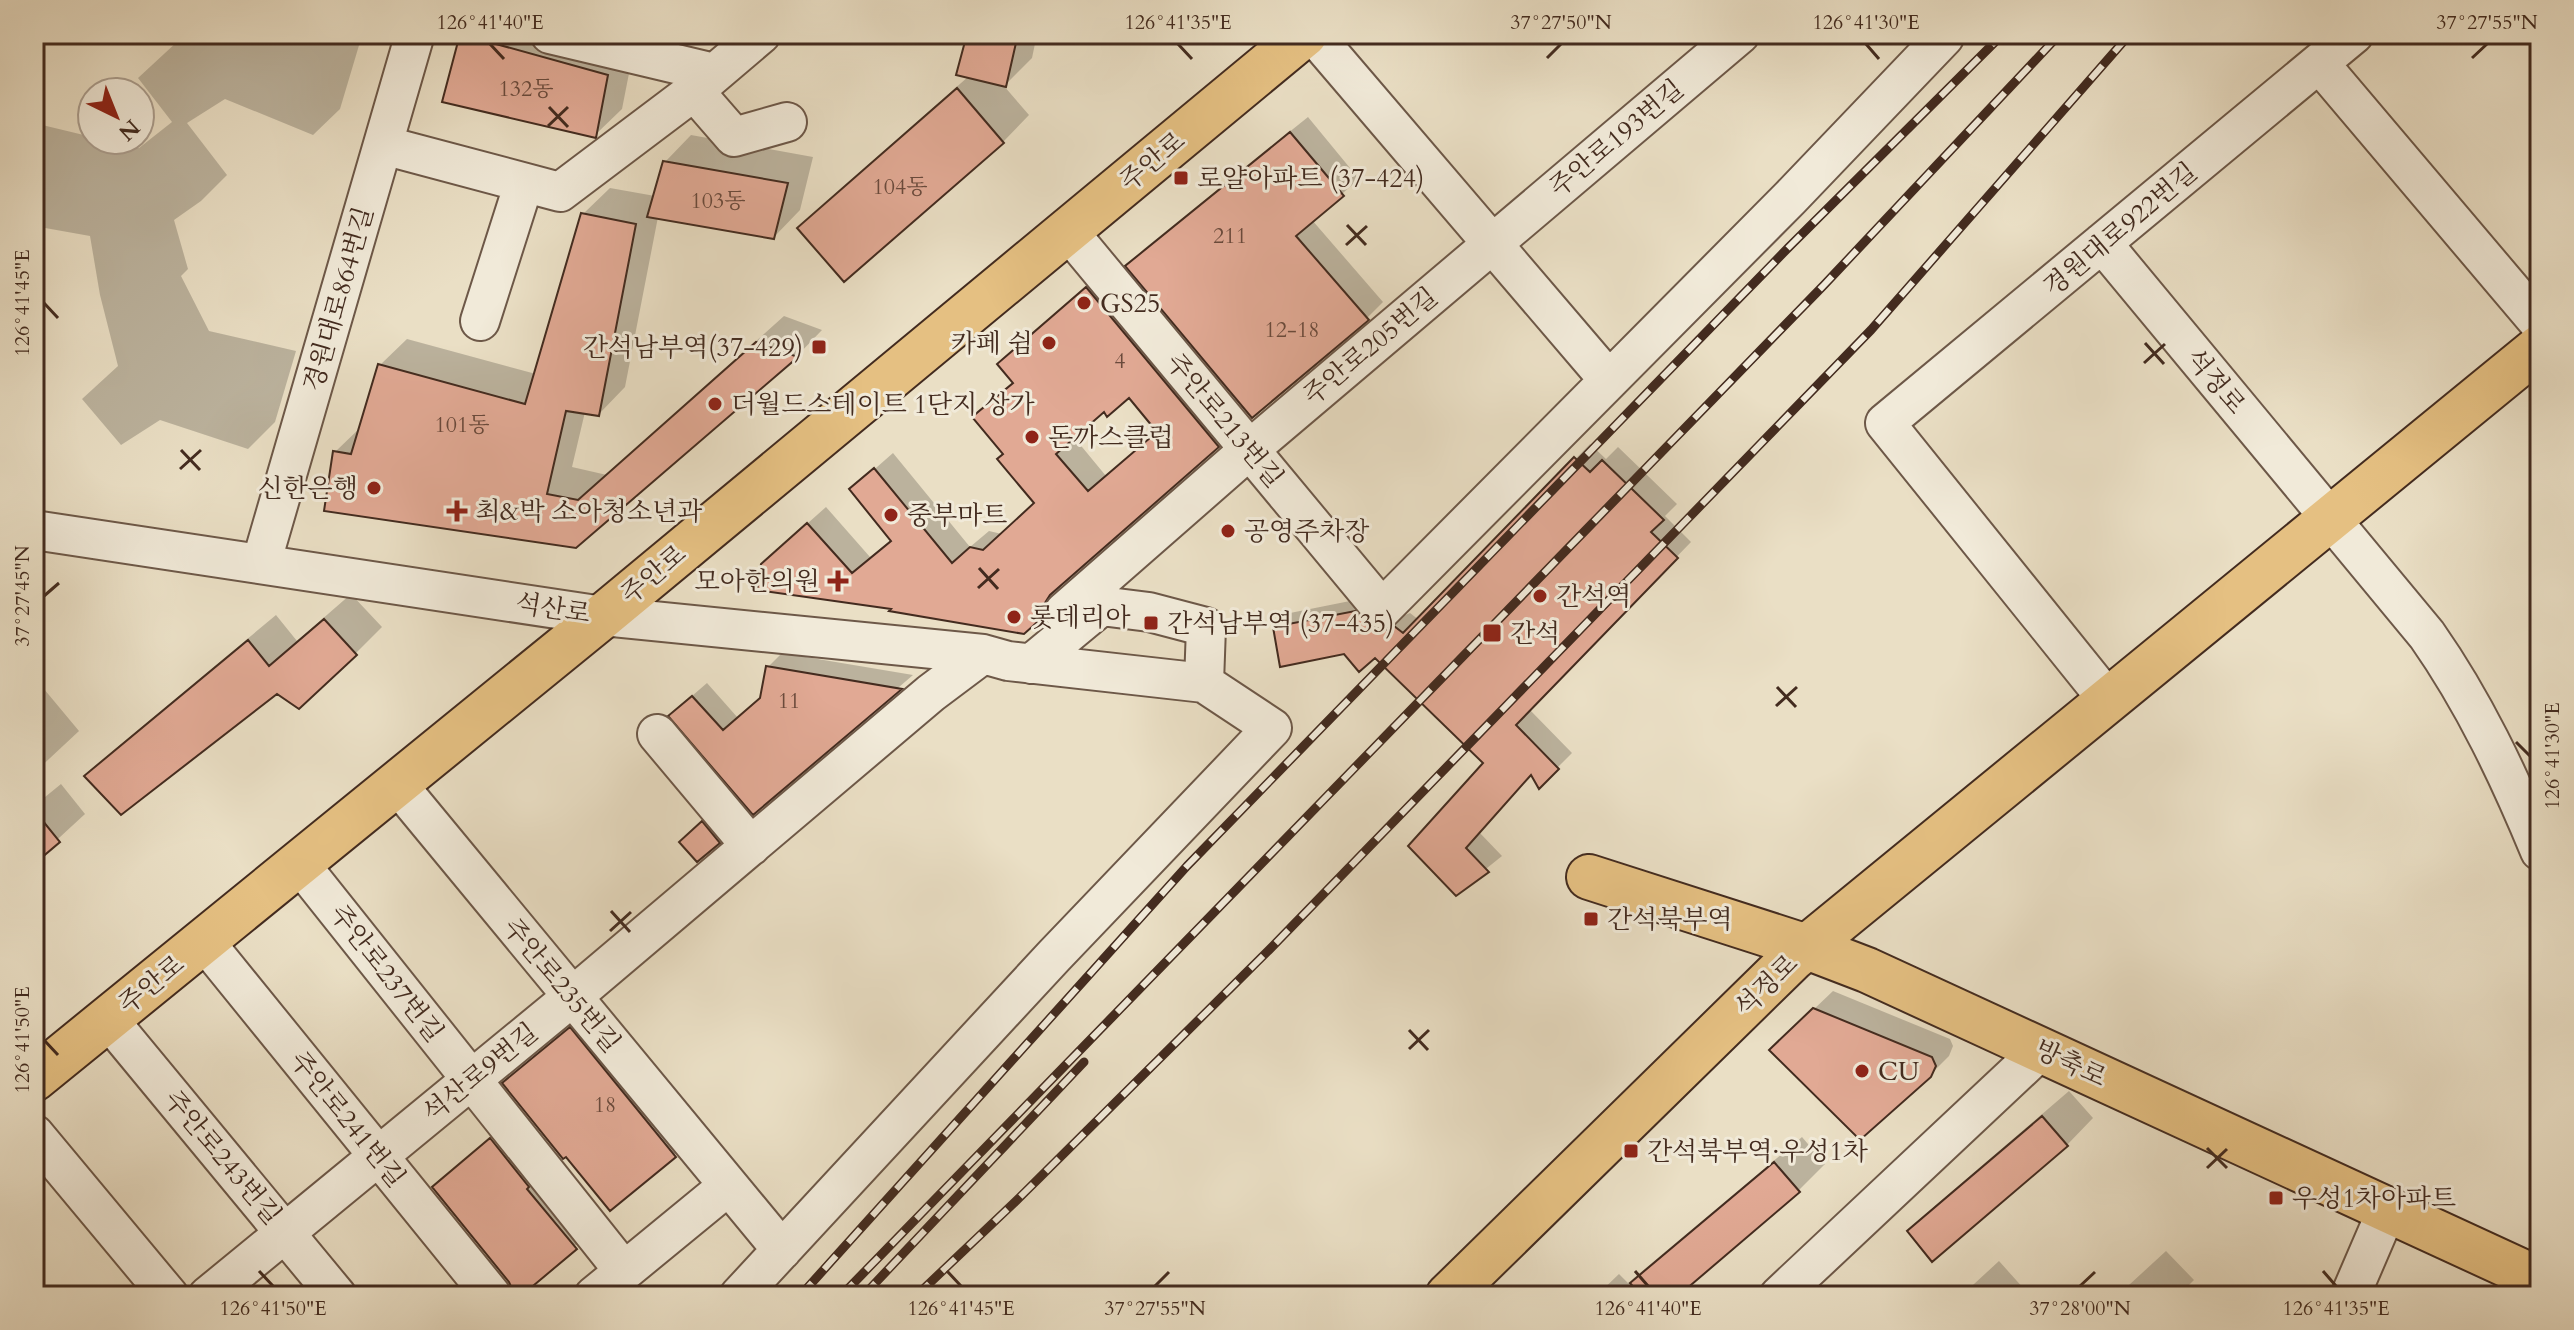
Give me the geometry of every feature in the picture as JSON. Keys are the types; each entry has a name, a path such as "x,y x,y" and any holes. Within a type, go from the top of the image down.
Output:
{"main road":[{"name":"주안로","path":"34,1079 603,616 1306,35"},
{"name":"석정로","path":"1448,1296 1807,947 2540,347"},
{"name":"방축로","path":"1589,877 1807,947 1867,970 2540,1280"}],"street":[{"name":"경원대로864번길","path":"261,564 415,34"},
{"path":"383,145 560,192 704,82 761,34"},
{"name":"주안로193번길","path":"1491,243 1740,34"},
{"name":"경원대로922번길","path":"2108,700 1885,423 2354,34"},
{"path":"557,35 704,82 734,137 787,122"},
{"path":"1306,35 1608,379 1790,198 1943,36"},
{"path":"2319,63 2540,324"},
{"path":"480,321 524,183"},
{"name":"주안로213번길","path":"1068,231 1382,609 1608,379"},
{"name":"주안로205번길","path":"1007,660 1491,243"},
{"name":"석정로","path":"2102,243 2330,518"},
{"path":"2330,518 2446,662 2511,779 2540,851"},
{"name":"석산로","path":"34,530 603,616 1187,681"},
{"path":"739,1296 1054,956 1272,728 1187,681 1206,642 1206,627 1149,612 1101,606 1078,625 1007,660"},
{"name":"석산로9번길","path":"208,1296 572,997 931,693 1007,660"},
{"path":"657,734 751,846"},
{"name":"주안로235번길","path":"397,784 782,1250"},
{"name":"주안로237번길","path":"299,863 624,1271"},
{"name":"주안로241번길","path":"204,941 492,1296"},
{"name":"주안로243번길","path":"108,1019 337,1296"},
{"path":"1779,1296 2042,1049"},
{"path":"34,1134 169,1296"},
{"path":"594,1296 728,1186"},
{"path":"2350,1296 2387,1210"}],"building":[{"path":"460,34 608,75 596,138 442,102"},
{"path":"967,34 1018,34 1006,87 956,75"},
{"path":"957,88 1004,143 844,282 797,228"},
{"path":"1290,132 1344,196 1296,236 1369,320 1252,418 1125,266"},
{"path":"663,161 788,183 774,239 647,217"},
{"path":"581,213 636,224 599,416 566,411 547,494 578,500 756,342 798,357 576,548 324,511 333,451 351,454 378,364 525,404"},
{"path":"1086,287 1219,447 1050,595 1043,606 1043,617 1024,634 889,611 891,609 757,590 761,564 807,523 852,573 891,541 849,489 874,468 952,563 970,547 983,550 1034,503 997,459 1003,454 972,417 1013,383 997,364","holes":["1129,398 1157,432 1088,491 1056,454 1104,412 1107,417"]},
{"name":"간석역","path":"1574,457 1590,472 1602,460 1664,520 1651,532 1678,558 1516,725 1559,769 1539,789 1531,775 1466,848 1489,872 1456,896 1408,846 1483,763 1375,658 1359,672 1344,654 1280,667 1273,627 1355,611 1374,630 1394,626 1403,633"},
{"path":"324,619 357,655 299,709 277,694 121,815 84,776 248,640 269,666"},
{"path":"766,666 902,689 753,815 668,716 692,696 723,730 760,698"},
{"path":"34,810 60,842 34,864"},
{"path":"702,821 720,843 697,862 679,842"},
{"name":"CU","path":"1813,1008 1932,1057 1936,1066 1931,1077 1860,1140 1769,1050"},
{"path":"570,1027 676,1157 610,1211 502,1083"},
{"path":"2042,1116 2068,1146 1932,1262 1907,1231"},
{"path":"490,1138 577,1249 521,1296 513,1291 432,1187"},
{"path":"1774,1162 1800,1192 1678,1296 1641,1296 1630,1283"}],"railway":[{"path":"800,1296 1187,866 1788,248 2003,34"},
{"path":"841,1296 1824,285 2060,34"},
{"path":"916,1296 1269,950 1871,330 2130,34"},
{"path":"863,1296 1084,1062"}],"place":[{"name":"로얄아파트 (37-424)","path":"1181,178"},
{"name":"GS25","path":"1084,303"},
{"name":"카페 쉼","path":"1049,343"},
{"name":"간석남부역(37-429)","path":"819,347"},
{"name":"더월드스테이트 1단지 상가","path":"715,404"},
{"name":"돈까스클럽","path":"1032,437"},
{"name":"신한은행","path":"374,488"},
{"name":"최&박 소아청소년과","path":"457,511"},
{"name":"중부마트","path":"891,515"},
{"name":"공영주차장","path":"1228,531"},
{"name":"모아한의원","path":"838,581"},
{"name":"간석역","path":"1540,596"},
{"name":"롯데리아","path":"1014,617"},
{"name":"간석남부역 (37-435)","path":"1151,623"},
{"name":"간석","path":"1492,633"},
{"name":"간석북부역","path":"1591,919"},
{"name":"CU","path":"1862,1071"},
{"name":"간석북부역·우성1차","path":"1631,1151"},
{"name":"우성1차아파트","path":"2276,1198"}]}
